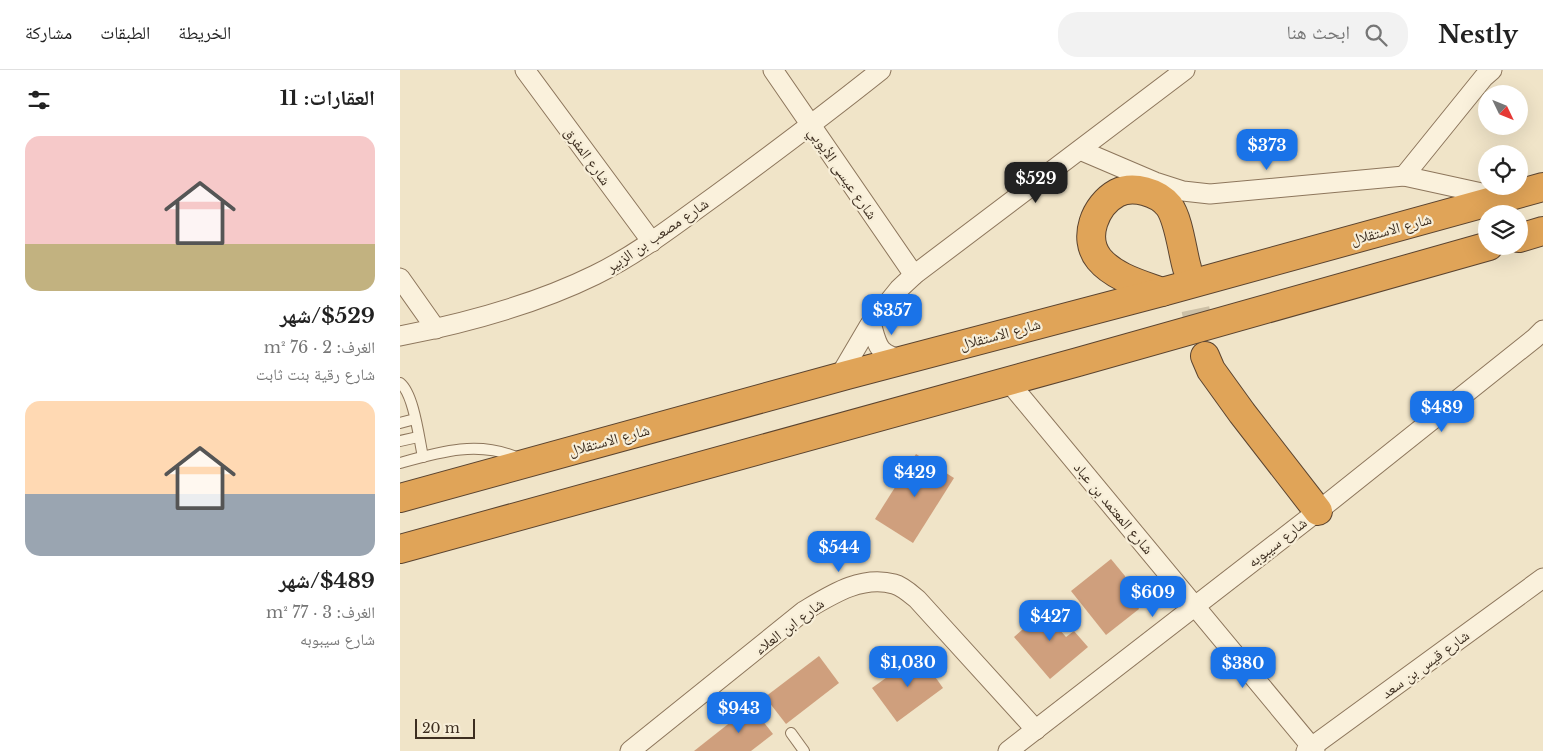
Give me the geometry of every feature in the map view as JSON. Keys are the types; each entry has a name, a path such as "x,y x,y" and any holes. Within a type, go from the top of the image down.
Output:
{"highway":[{"name":"شارع الاستقلال","path":"400,498 840,376 1162,292 1455,198 1506,198 1543,187"},
{"path":"1162,292 1125,278 1108,268 1098,258 1093,248 1091,229 1096,216 1103,206 1117,193 1133,190 1148,192 1162,199 1174,214 1187,268"},
{"path":"400,549 1478,249"},
{"path":"1205,356 1211,370 1242,413 1318,510"}],"street":[{"name":"شارع المفرق","path":"525,70 652,242"},
{"name":"شارع عيسى الأيوبي","path":"773,70 914,275"},
{"name":"شارع مصعب بن الزبير","path":"400,336 436,329 510,309 560,291 596,275 652,242 810,126 881,70"},
{"path":"840,376 871,323 899,289 914,275 1186,70"},
{"path":"1404,176 1484,77 1492,70"},
{"path":"1080,150 1155,182 1183,191 1210,194 1404,176 1455,198"},
{"path":"400,278 436,329"},
{"path":"871,323 878,346 888,356 903,360"},
{"name":"شارع سيبوبه","path":"1008,751 1318,510 1543,330"},
{"name":"شارع المعتمد بن عباد","path":"1008,381 1196,606 1311,750"},
{"name":"شارع قيس بن سعد","path":"1311,750 1543,578"},
{"name":"شارع ابن العلاء","path":"630,751 804,611 834,593 865,582 896,584 917,598 1036,730"}],"lane":[{"path":"400,383 404,387 415,419 423,456"},
{"path":"400,423 415,419"},
{"path":"400,441 418,437"},
{"path":"400,462 453,450 484,449 514,456 528,463"},
{"path":"791,734 804,751"}],"building":[{"path":"916,454 954,478 913,543 875,519"},
{"path":"1111,559 1125,576 1139,609 1106,635 1071,591"},
{"path":"1051,604 1067,624 1060,630 1066,637 1074,631 1088,647 1050,679 1014,637"},
{"path":"919,654 943,688 897,722 872,688"},
{"path":"819,656 839,683 786,724 765,697"},
{"path":"751,706 773,734 751,751 694,751"}],"tunnel":[{"path":"1187,268 1205,356"}]}
